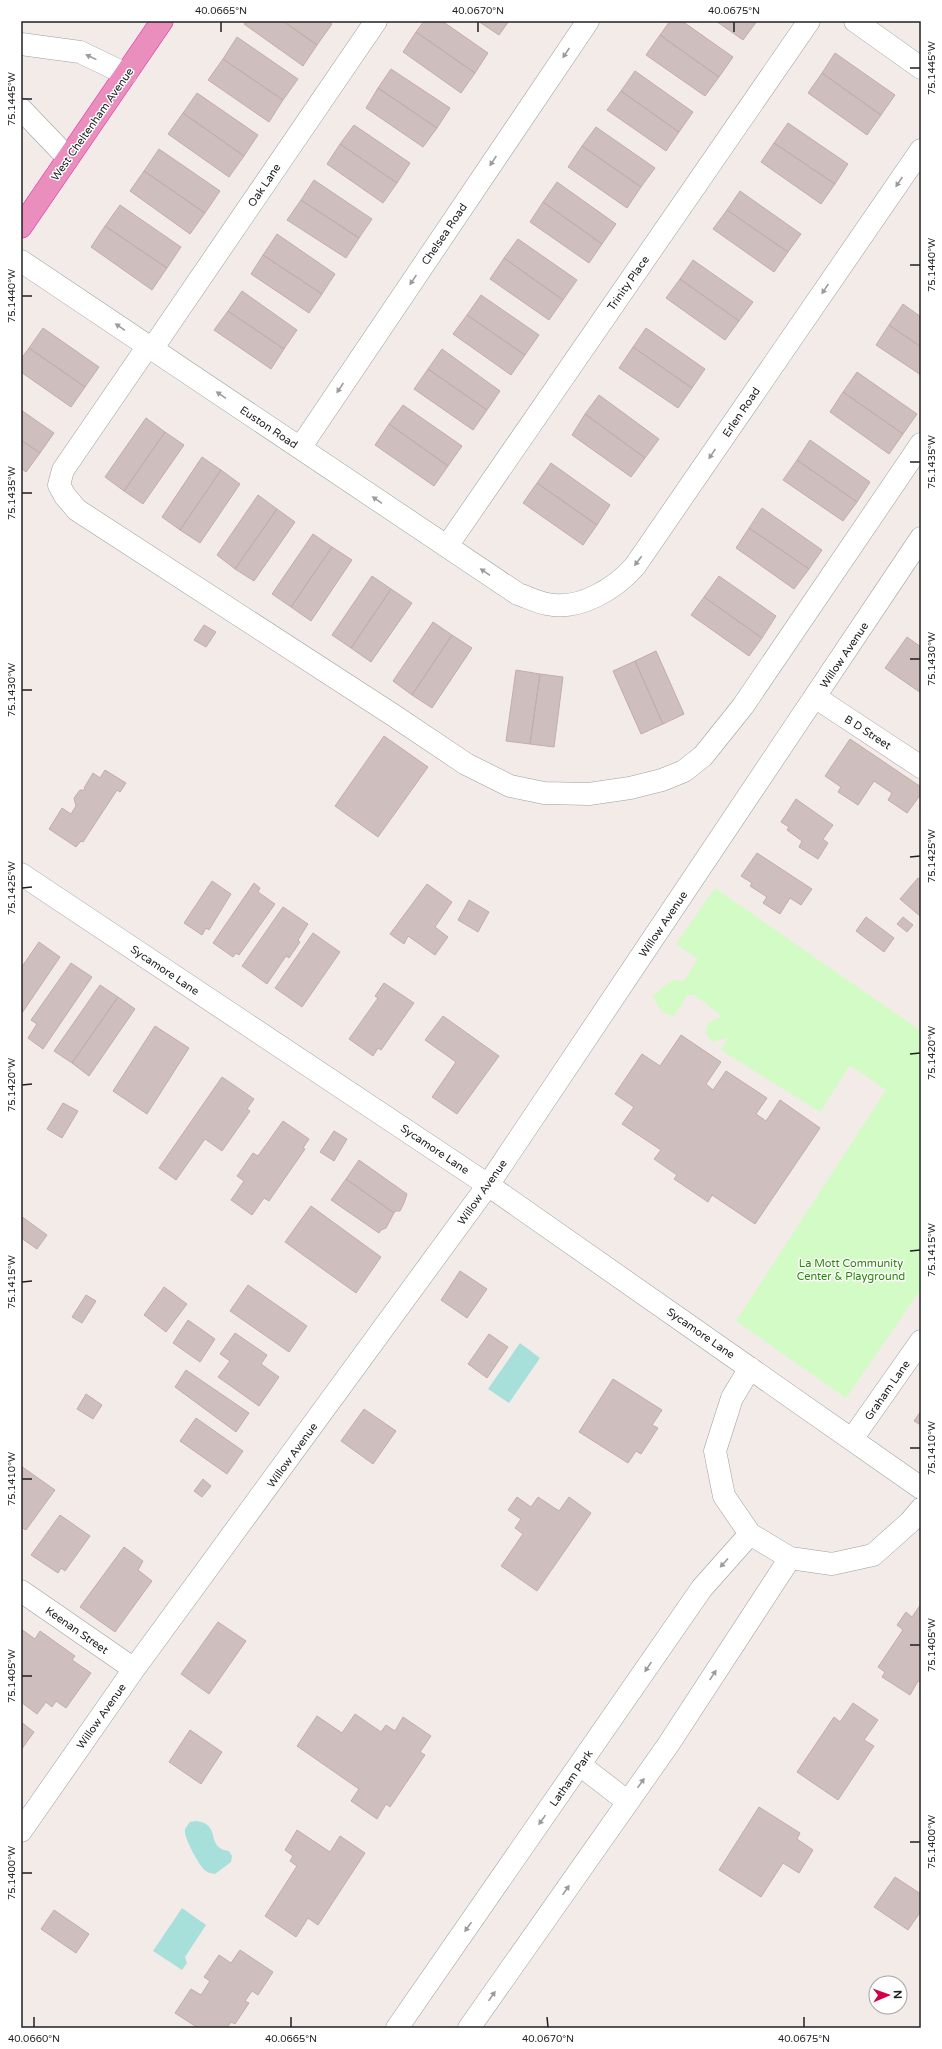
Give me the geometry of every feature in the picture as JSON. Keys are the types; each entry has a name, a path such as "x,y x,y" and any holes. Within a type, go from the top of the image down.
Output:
{"highway":[{"name":"West Cheltenham Avenue","path":"21,226 162,21"}],"street":[{"name":"Oak Lane","path":"376,21 150,348 63,470 59,484 65,496 77,510 394,715 466,764 510,786 544,793 589,794 630,788 662,780 684,771 703,756 743,706 921,444"},
{"name":"Chelsea Road","path":"300,448 588,21"},
{"name":"Trinity Place","path":"447,546 809,21"},
{"path":"855,21 921,68"},
{"path":"21,44 80,52 126,74"},
{"path":"21,109 68,158"},
{"name":"Erlen Road","path":"518,594 548,604 579,602 608,590 627,575 652,542 921,150"},
{"name":"Euston Road","path":"21,261 518,594"},
{"name":"Willow Avenue","path":"21,1831 134,1669 488,1185 921,538"},
{"name":"B D Street","path":"815,697 921,767"},
{"name":"Sycamore Lane","path":"21,874 488,1185 852,1438 921,1488"},
{"name":"Graham Lane","path":"852,1438 921,1341"},
{"path":"750,1368 732,1398 715,1451 724,1496 750,1534 790,1558 832,1564 873,1555 910,1522 921,1509"},
{"name":"Latham Park","path":"397,2028 702,1588 750,1534"},
{"path":"470,2028 668,1745 790,1558"},
{"name":"Keenan Street","path":"21,1591 134,1669"},
{"path":"580,1765 628,1802"}],"green space":[{"name":"La Mott Community Center & Playground","path":"715,888 921,1031 921,1289 846,1398 736,1321 886,1090 850,1065 820,1112 721,1050 729,1037 713,1042 705,1033 708,1023 722,1016 695,995 687,995 674,1016 666,1014 660,1010 653,996 672,980 684,981 698,959 676,944"}],"water":[{"path":"520,1343 540,1358 509,1403 488,1389"},
{"path":"196,1821 204,1823 209,1827 217,1845 222,1849 229,1851 232,1856 231,1862 215,1874 203,1869 189,1845 185,1830 190,1822"},
{"path":"182,1908 206,1925 185,1957 187,1963 182,1970 153,1951"}],"building":[{"path":"246,21 283,21 317,45 303,66 244,24"},
{"path":"283,21 328,21 332,24 317,45"},
{"path":"424,21 442,21 488,53 475,73 416,32"},
{"path":"478,21 509,21 499,35"},
{"path":"670,21 682,21 733,57 719,77 660,35"},
{"path":"716,21 757,21 743,40"},
{"path":"416,32 475,73 461,93 403,52"},
{"path":"660,35 719,77 705,96 646,55"},
{"path":"237,37 298,79 283,100 223,59"},
{"path":"835,53 895,95 881,115 822,73"},
{"path":"223,59 283,100 269,122 208,80"},
{"path":"391,69 450,108 437,128 378,88"},
{"path":"635,71 693,112 679,132 621,91"},
{"path":"822,73 881,115 867,135 808,93"},
{"path":"378,88 437,128 423,147 366,108"},
{"path":"621,91 679,132 666,151 607,110"},
{"path":"197,93 258,135 244,156 183,113"},
{"path":"183,113 244,156 229,177 168,134"},
{"path":"788,123 848,164 835,184 774,143"},
{"path":"354,125 410,163 397,183 340,144"},
{"path":"596,127 655,168 641,187 582,146"},
{"path":"774,143 835,184 821,204 761,162"},
{"path":"340,144 397,183 383,203 327,164"},
{"path":"582,146 641,187 627,208 568,167"},
{"path":"159,149 220,191 205,213 144,171"},
{"path":"144,171 205,213 190,234 130,191"},
{"path":"314,180 372,219 359,238 301,200"},
{"path":"557,182 616,224 602,244 543,202"},
{"path":"740,191 801,234 788,252 727,210"},
{"path":"301,200 359,238 346,258 287,220"},
{"path":"543,202 602,244 589,263 530,222"},
{"path":"120,205 181,247 167,268 105,226"},
{"path":"727,210 788,252 774,272 713,229"},
{"path":"105,226 167,268 152,290 91,247"},
{"path":"277,234 335,274 322,294 263,255"},
{"path":"518,239 577,280 563,300 504,258"},
{"path":"263,255 322,294 309,313 251,274"},
{"path":"504,258 563,300 549,320 490,279"},
{"path":"693,260 753,302 739,321 680,279"},
{"path":"680,279 739,321 725,340 666,298"},
{"path":"242,291 297,330 284,349 228,311"},
{"path":"481,295 539,335 525,355 467,315"},
{"path":"903,304 921,317 921,347 889,325"},
{"path":"228,311 284,349 271,369 214,330"},
{"path":"467,315 525,355 511,375 453,334"},
{"path":"889,325 921,347 921,375 876,345"},
{"path":"43,328 99,367 85,387 29,348"},
{"path":"646,328 705,369 692,388 633,347"},
{"path":"633,347 692,388 678,408 619,368"},
{"path":"29,348 85,387 71,407 21,372 21,359"},
{"path":"442,349 500,391 487,410 428,369"},
{"path":"428,369 487,410 473,430 414,389"},
{"path":"857,372 917,414 903,434 843,392"},
{"path":"843,392 903,434 889,454 830,412"},
{"path":"599,395 659,439 645,458 585,414"},
{"path":"403,405 462,446 448,466 389,424"},
{"path":"21,410 54,433 40,453 21,440"},
{"path":"585,414 645,458 631,477 572,435"},
{"path":"146,418 165,432 124,491 105,477"},
{"path":"389,424 448,466 434,486 375,445"},
{"path":"165,432 184,445 143,504 124,491"},
{"path":"21,440 40,453 26,472 21,468"},
{"path":"810,440 870,482 857,502 797,460"},
{"path":"202,457 221,470 180,530 162,517"},
{"path":"797,460 857,502 843,521 783,480"},
{"path":"551,463 610,505 597,525 537,483"},
{"path":"221,470 240,484 200,543 180,530"},
{"path":"537,483 597,525 583,545 523,503"},
{"path":"258,495 277,509 235,569 217,555"},
{"path":"762,508 822,550 809,569 749,528"},
{"path":"277,509 295,522 254,581 235,569"},
{"path":"749,528 809,569 794,589 736,548"},
{"path":"313,534 332,547 291,607 272,594"},
{"path":"332,547 352,560 311,621 291,607"},
{"path":"372,576 391,589 351,648 332,635"},
{"path":"719,576 776,616 762,638 704,597"},
{"path":"391,589 412,603 371,662 351,648"},
{"path":"704,597 762,638 749,656 691,615"},
{"path":"433,622 452,635 412,695 393,681"},
{"path":"204,625 216,632 206,647 194,640"},
{"path":"452,635 472,648 432,708 412,695"},
{"path":"907,637 921,647 921,693 885,668"},
{"path":"656,651 684,714 663,724 635,661"},
{"path":"635,661 663,724 641,734 613,671"},
{"path":"516,670 540,674 530,744 506,741"},
{"path":"540,674 563,677 554,747 530,744"},
{"path":"384,736 428,767 378,837 335,806"},
{"path":"850,739 921,787 921,794 907,813 888,800 892,793 874,781 858,805 838,792 841,787 825,776"},
{"path":"105,770 126,783 120,792 117,790 83,842 81,841 76,847 49,829 62,808 71,814 76,806 74,798 80,790 86,790 84,788 93,773 100,778"},
{"path":"796,799 833,825 823,839 828,843 818,859 799,847 802,841 787,830 789,827 781,822"},
{"path":"757,853 812,889 801,905 790,898 780,914 763,903 767,897 750,886 752,883 741,876"},
{"path":"918,878 921,880 921,917 900,899"},
{"path":"212,881 231,894 209,930 206,928 202,935 184,923"},
{"path":"254,883 260,888 258,892 275,904 239,955 236,953 233,957 213,943"},
{"path":"427,884 452,902 435,927 448,937 435,955 408,936 404,944 390,934"},
{"path":"469,900 489,912 478,932 458,920"},
{"path":"283,907 308,924 298,940 300,942 289,958 286,956 267,984 242,966"},
{"path":"866,917 894,938 884,952 856,931"},
{"path":"903,917 913,925 907,932 897,924"},
{"path":"313,933 340,952 302,1007 275,988"},
{"path":"39,942 60,957 22,1013 21,968"},
{"path":"71,963 92,977 43,1049 28,1038 37,1024 31,1020"},
{"path":"384,983 414,1003 381,1050 378,1048 373,1056 349,1039 378,998 375,996"},
{"path":"100,985 118,997 72,1063 54,1051"},
{"path":"118,997 135,1009 89,1076 72,1063"},
{"path":"443,1016 499,1056 457,1114 432,1097 456,1062 425,1040"},
{"path":"155,1026 189,1048 147,1114 113,1091"},
{"path":"681,1035 721,1062 706,1084 713,1090 726,1071 767,1098 756,1114 766,1121 780,1100 820,1128 755,1224 712,1195 708,1202 674,1179 677,1175 654,1159 661,1150 622,1124 634,1107 615,1094 642,1054 660,1066"},
{"path":"222,1077 254,1099 247,1109 250,1111 222,1151 205,1139 176,1180 159,1168"},
{"path":"63,1103 78,1111 62,1138 47,1129"},
{"path":"283,1121 309,1139 303,1148 305,1149 269,1201 264,1198 252,1215 231,1200 244,1181 237,1176 253,1153 258,1156"},
{"path":"334,1131 347,1139 334,1161 320,1152"},
{"path":"359,1160 407,1194 400,1211 395,1211 394,1213 346,1179"},
{"path":"346,1179 394,1213 386,1228 381,1230 379,1233 331,1200"},
{"path":"311,1206 381,1257 356,1293 285,1242"},
{"path":"21,1216 47,1235 37,1249 21,1238"},
{"path":"460,1271 487,1289 467,1318 441,1300"},
{"path":"248,1285 307,1326 289,1352 230,1311"},
{"path":"164,1287 187,1304 166,1332 144,1315"},
{"path":"86,1295 96,1301 82,1323 72,1317"},
{"path":"188,1320 215,1339 200,1362 173,1343"},
{"path":"235,1333 267,1355 261,1364 279,1377 259,1406 218,1377 230,1361 220,1354"},
{"path":"489,1334 508,1347 487,1378 468,1364"},
{"path":"186,1370 249,1413 236,1432 175,1387"},
{"path":"613,1379 662,1410 652,1425 658,1428 641,1454 636,1451 628,1463 579,1432"},
{"path":"86,1394 102,1405 93,1419 77,1409"},
{"path":"364,1409 396,1431 373,1464 341,1441"},
{"path":"921,1411 921,1425 914,1421"},
{"path":"196,1418 243,1451 227,1474 180,1441"},
{"path":"21,1466 55,1490 26,1530 21,1527"},
{"path":"203,1479 211,1486 202,1497 194,1491"},
{"path":"517,1497 531,1507 538,1497 559,1511 569,1497 591,1513 537,1591 501,1566 523,1534 515,1528 521,1519 508,1510"},
{"path":"60,1515 90,1536 65,1571 61,1568 58,1573 31,1555"},
{"path":"124,1547 143,1561 138,1570 152,1581 115,1632 80,1607"},
{"path":"921,1604 921,1682 918,1681 910,1695 882,1677 885,1672 878,1667 903,1630 897,1625 906,1612 912,1617"},
{"path":"218,1622 246,1641 209,1694 181,1674"},
{"path":"21,1629 35,1639 40,1631 75,1656 72,1660 91,1673 66,1708 56,1701 52,1707 46,1702 37,1714 21,1702"},
{"path":"853,1703 878,1720 864,1740 874,1746 838,1800 797,1772 834,1717 840,1722"},
{"path":"355,1714 381,1732 386,1725 395,1731 403,1717 431,1736 420,1752 425,1755 390,1807 386,1804 377,1819 351,1801 359,1789 297,1746 317,1716 342,1733"},
{"path":"21,1722 34,1732 21,1750"},
{"path":"190,1730 222,1752 201,1784 169,1762"},
{"path":"759,1807 800,1833 797,1839 813,1850 799,1873 783,1863 761,1897 719,1870"},
{"path":"297,1830 330,1852 340,1836 365,1853 318,1925 308,1918 296,1937 265,1916 297,1866 290,1861 293,1856 285,1850"},
{"path":"895,1877 921,1894 921,1911 908,1930 874,1907"},
{"path":"54,1910 89,1934 76,1953 41,1929"},
{"path":"240,1950 273,1972 258,1995 252,1991 245,2001 249,2003 235,2024 231,2022 227,2028 198,2028 175,2013 191,1989 201,1995 210,1981 204,1977 219,1955 231,1963"}]}
